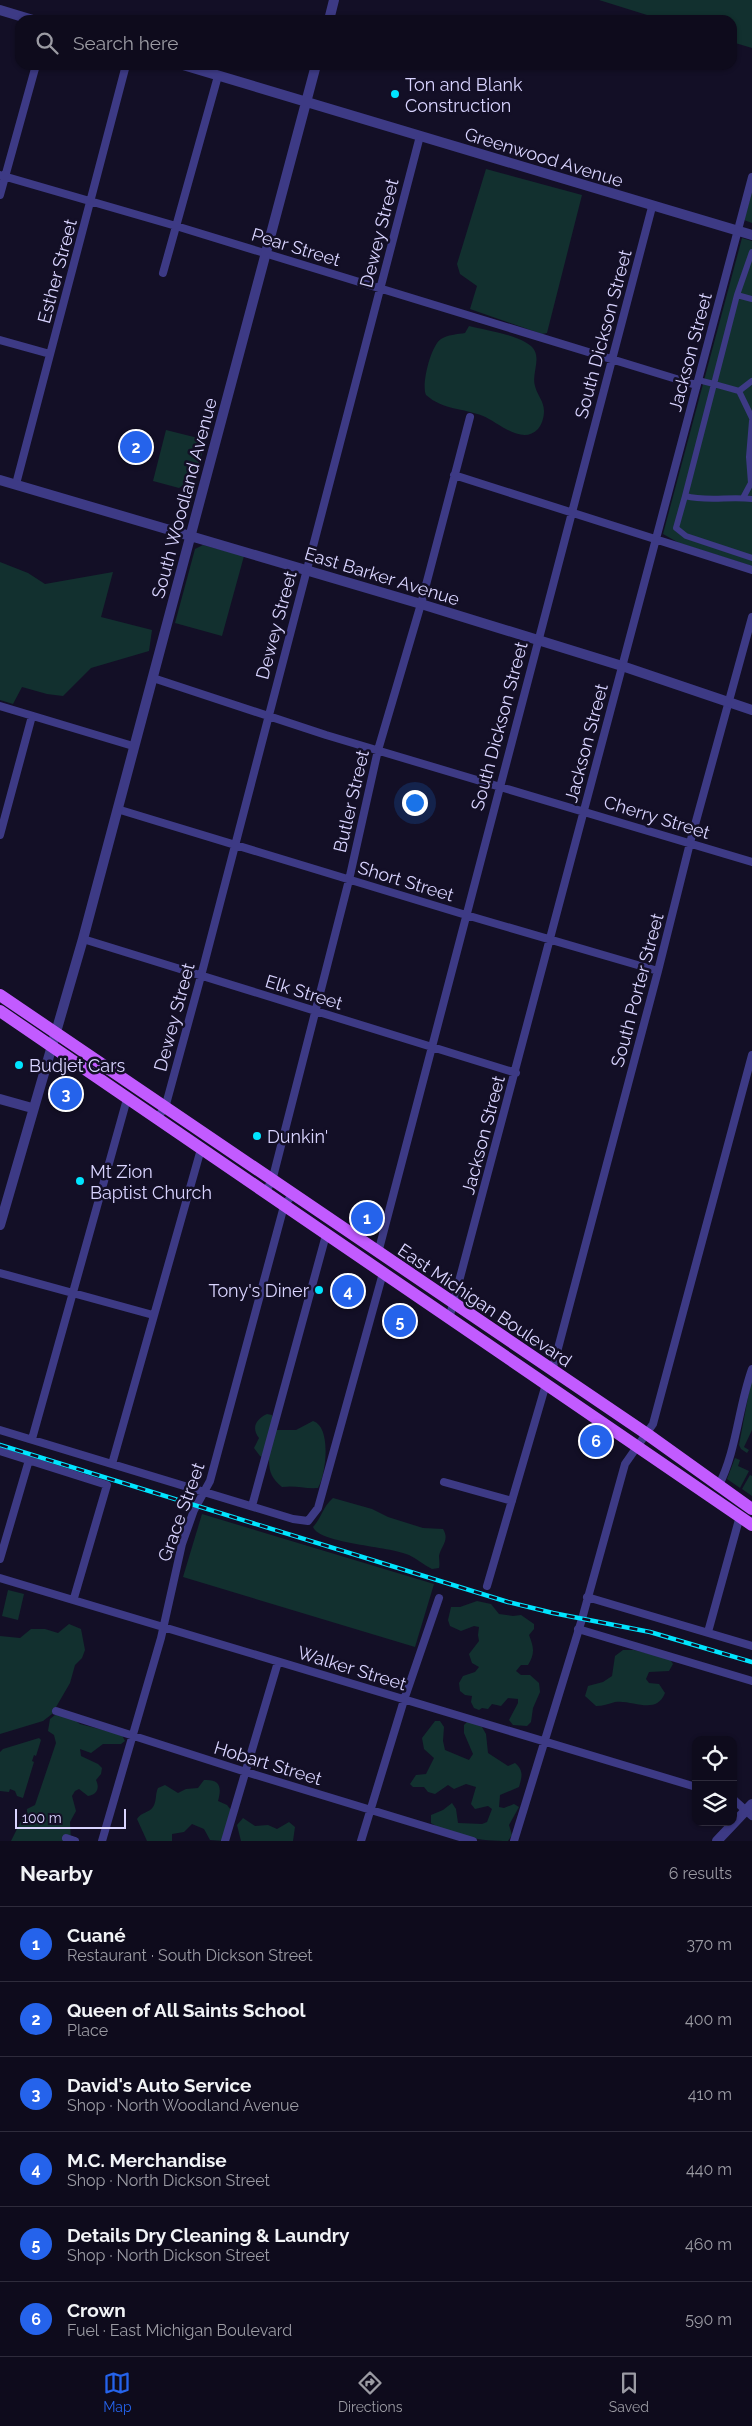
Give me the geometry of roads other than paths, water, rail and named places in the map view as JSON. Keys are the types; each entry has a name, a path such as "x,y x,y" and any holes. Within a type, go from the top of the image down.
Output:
{"main road":[{"name":"East Michigan Boulevard","path":"0,995 165,1108 268,1187 284,1206 638,1446 715,1491 752,1509"},
{"name":"East Michigan Boulevard","path":"0,1011 201,1149 268,1187 292,1195 647,1434 752,1525"}],"street":[{"path":"330,15 334,0"},
{"path":"0,10 16,15"},
{"path":"0,195 2,176 34,70"},
{"name":"Esther Street","path":"16,484 125,70"},
{"name":"Greenwood Avenue","path":"199,70 652,207 752,235"},
{"name":"South Woodland Avenue","path":"0,1225 32,1108 83,939 315,70"},
{"path":"163,273 218,76"},
{"name":"Dewey Street","path":"156,1119 165,1108 201,976 420,136"},
{"name":"Pear Street","path":"2,176 267,253 611,359 697,383"},
{"name":"Jackson Street","path":"449,1318 516,1073 583,811 752,176"},
{"name":"South Dickson Street","path":"378,1253 433,1047 537,640 652,207"},
{"path":"752,252 737,295 676,528 679,533 752,558"},
{"path":"737,295 752,299"},
{"path":"0,340 50,354"},
{"path":"739,391 752,381"},
{"path":"697,383 714,384 739,391"},
{"path":"739,391 752,420 749,457 752,484 743,498"},
{"name":"Butler Street","path":"268,1187 349,880 378,750 422,604 470,417"},
{"path":"454,475 752,570"},
{"name":"East Barker Avenue","path":"0,480 190,534 422,604 622,666 752,710"},
{"path":"685,496 712,500 752,499"},
{"name":"South Porter Street","path":"552,1371 658,971 690,842 752,617"},
{"name":"Cherry Street","path":"152,678 378,750 752,862"},
{"path":"0,706 133,746"},
{"path":"0,835 32,716"},
{"name":"Short Street","path":"117,809 466,916 658,971"},
{"name":"Elk Street","path":"83,939 516,1073"},
{"path":"514,1841 578,1629 625,1464 647,1434 656,1415 752,1055"},
{"path":"0,1099 32,1108"},
{"path":"32,1440 127,1099"},
{"path":"112,1464 201,1149"},
{"name":"Grace Street","path":"102,1841 163,1626 182,1544 194,1510 210,1482 284,1206 292,1195"},
{"path":"252,1506 326,1234"},
{"path":"0,1273 153,1315"},
{"path":"0,1430 301,1521 308,1520 318,1508 383,1273"},
{"path":"715,1491 733,1452 745,1390 752,1369"},
{"path":"488,1586 546,1384"},
{"path":"0,1451 106,1485 74,1598"},
{"path":"0,1559 29,1460"},
{"path":"444,1482 512,1501"},
{"path":"708,1632 740,1516"},
{"name":"Walker Street","path":"0,1578 74,1598 278,1662 692,1785"},
{"path":"587,1596 752,1646"},
{"path":"361,1841 404,1700 439,1598"},
{"path":"578,1629 752,1681"},
{"path":"225,1841 278,1662"},
{"name":"Hobart Street","path":"56,1711 370,1811 472,1841"},
{"path":"718,1841 750,1810 737,1802"},
{"path":"66,1838 75,1841"}],"railway":[{"path":"0,1445 508,1602 650,1632 752,1662"}],"place":[{"name":"Ton and Blank Construction","path":"395,94"},
{"name":"Queen of All Saints School","path":"136,447"},
{"name":"Budjet Cars","path":"19,1065"},
{"name":"David's Auto Service","path":"66,1094"},
{"name":"Dunkin'","path":"257,1136"},
{"name":"Mt Zion Baptist Church","path":"80,1181"},
{"name":"Cuané","path":"367,1218"},
{"name":"Tony's Diner","path":"319,1290"},
{"name":"M.C. Merchandise","path":"348,1291"},
{"name":"Details Dry Cleaning & Laundry","path":"400,1321"},
{"name":"Crown","path":"596,1441"}]}
